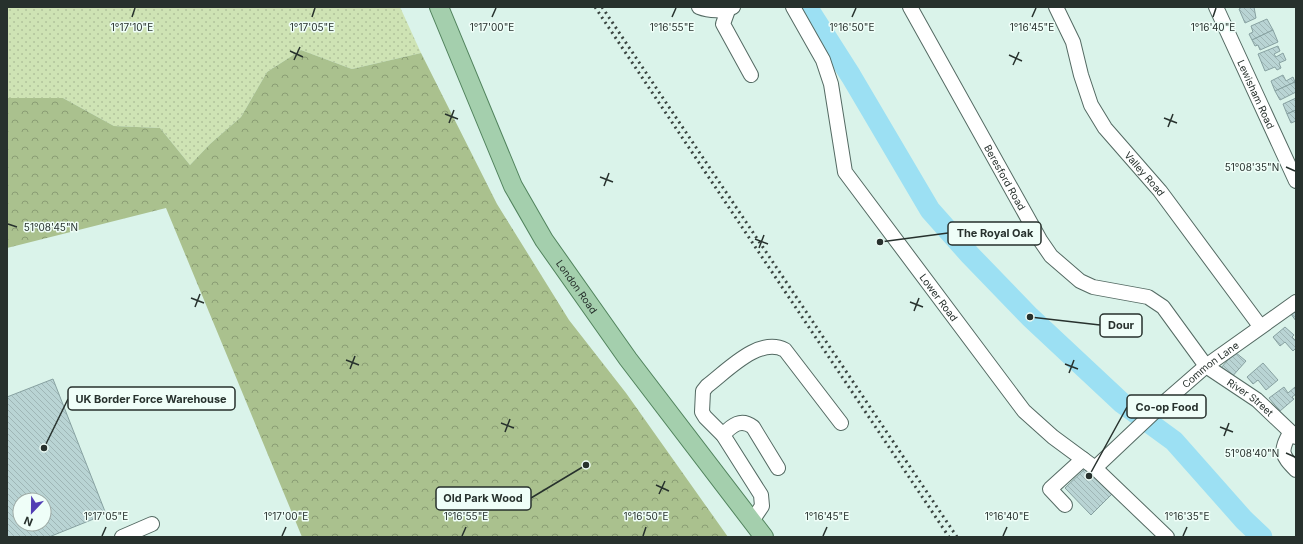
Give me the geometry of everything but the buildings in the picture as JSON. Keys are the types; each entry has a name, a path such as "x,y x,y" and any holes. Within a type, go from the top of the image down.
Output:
{"main road":[{"name":"London Road","path":"439,7 513,186 544,240 628,359 764,537"}],"street":[{"path":"700,7 706,10 730,8 723,24 751,75"},
{"name":"Lower Road","path":"793,7 823,60 831,84 845,172 1024,411 1095,468 1167,537"},
{"name":"Beresford Road","path":"910,7 1040,240 1051,256 1080,281 1093,287 1148,297 1163,307 1206,366"},
{"name":"Valley Road","path":"1056,7 1073,42 1081,75 1091,105 1105,128 1160,191 1260,326"},
{"name":"Lewisham Road","path":"1216,7 1290,153 1296,181"},
{"name":"Common Lane","path":"1095,468 1167,400 1206,366 1260,326 1296,302"},
{"path":"752,521 762,506 761,495 722,435 702,412 703,391 752,351 769,346 778,346 785,350 841,423"},
{"name":"River Street","path":"1206,366 1257,400 1293,435 1282,446 1284,457 1296,470"},
{"path":"722,435 732,426 742,422 747,423 753,427 778,468"},
{"path":"1065,505 1050,489 1082,458"},
{"path":"122,537 152,524"}],"green space":[{"path":"7,7 400,7 421,53 352,69 301,50 267,72 241,117 210,144 190,165 160,128 114,126 63,98 7,98"},
{"path":"301,50 352,69 421,53 497,204 569,320 626,393 728,537 302,537 166,208 7,248 7,98 63,98 114,126 160,128 190,165 210,144 241,117 267,72"}],"waterway":[{"path":"807,7 851,76 930,210 970,255 1030,317 1122,403 1174,441 1244,520 1262,537"}],"railway":[{"path":"595,7 949,537"},
{"path":"602,7 957,537"}],"place":[{"name":"The Royal Oak","path":"880,242"},
{"name":"Dour","path":"1030,317"},
{"name":"UK Border Force Warehouse","path":"44,448"},
{"name":"Old Park Wood","path":"586,465"},
{"name":"Co-op Food","path":"1089,476"}]}
